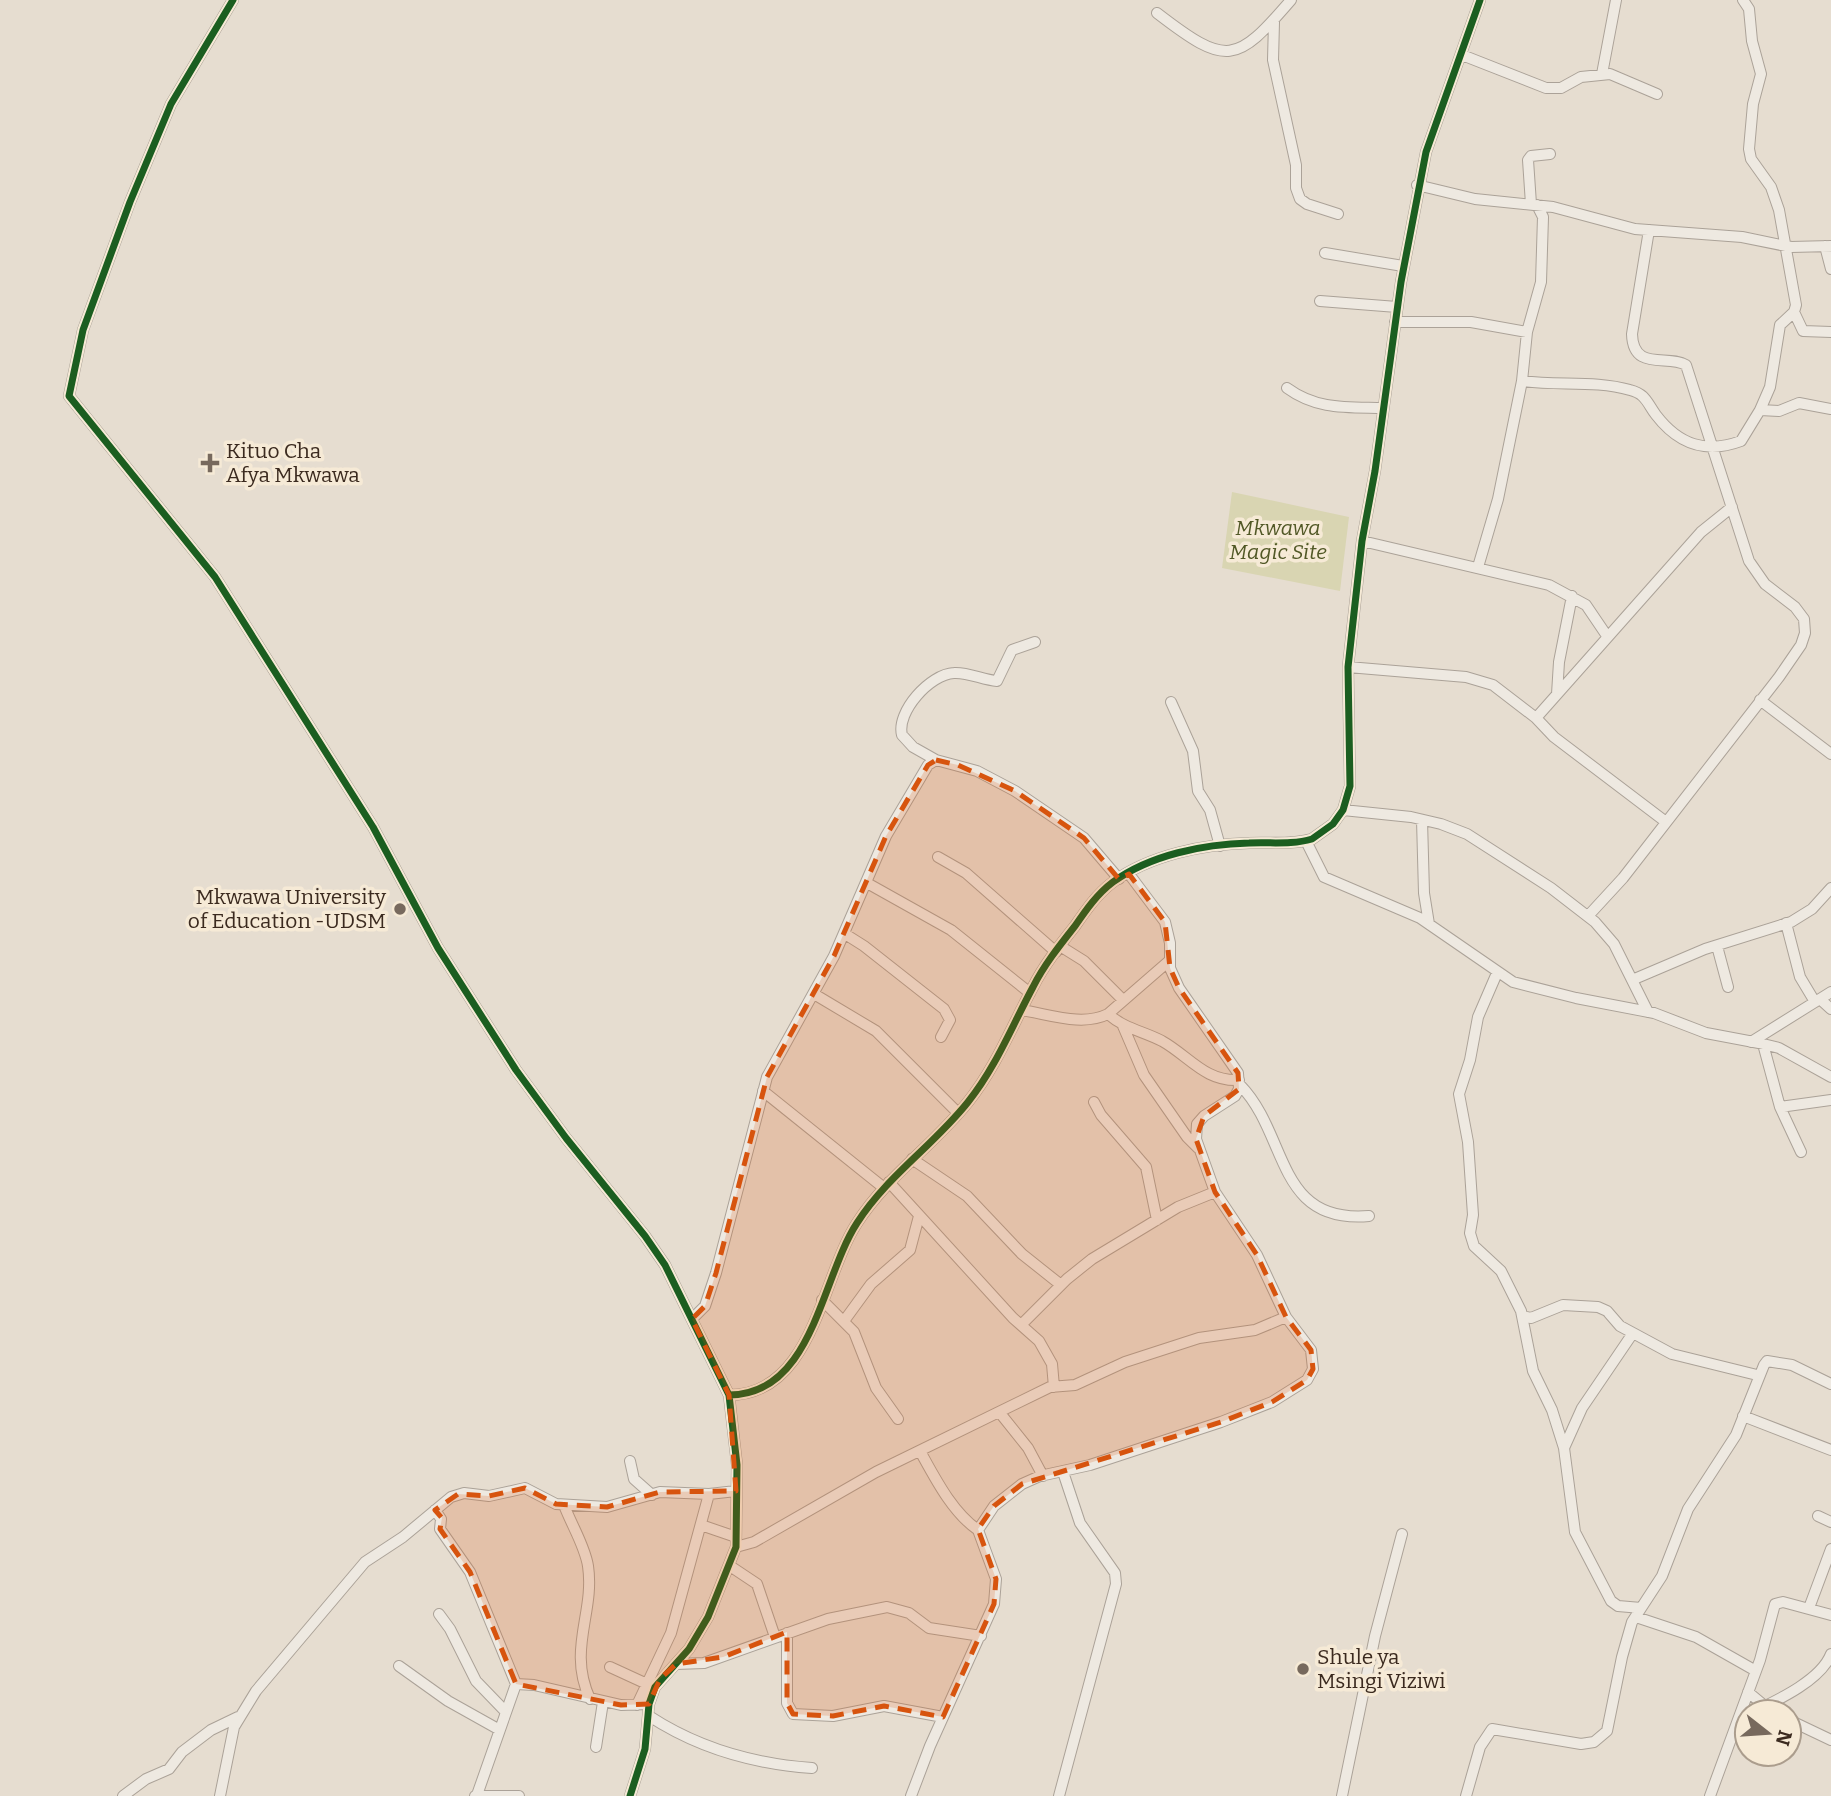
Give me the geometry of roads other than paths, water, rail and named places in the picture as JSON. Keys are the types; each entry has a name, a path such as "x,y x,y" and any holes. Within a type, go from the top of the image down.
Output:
{"street":[{"path":"233,0 176,94 140,178 83,330 69,396 215,577 373,827 438,948 538,1101 665,1265 729,1395 734,1419 736,1542 730,1566 708,1616 676,1664 660,1679 649,1704 645,1749 630,1796"},
{"path":"1157,13 1218,51 1229,53 1244,49 1274,22 1291,0"},
{"path":"729,1395 752,1393 777,1378 805,1343 846,1241 886,1185 958,1113 995,1063 1030,993 1093,901 1124,876 1192,849 1306,841 1326,831 1343,810 1352,776 1348,667 1362,541 1417,185 1480,0"},
{"path":"1602,74 1616,0"},
{"path":"1746,2 1761,74 1753,104 1749,149 1751,159 1774,197 1795,294 1794,312 1803,331 1831,332"},
{"path":"1274,22 1273,60 1296,165 1296,188 1300,200 1338,214"},
{"path":"1462,55 1554,89 1570,85 1581,77 1602,74 1622,78 1657,94"},
{"path":"1478,568 1494,517 1522,381 1527,332 1537,304 1543,269 1543,217 1534,204 1528,160 1531,156 1550,154"},
{"path":"1417,185 1475,200 1534,204 1649,230 1742,237 1786,246 1828,246 1831,269"},
{"path":"1588,916 1667,822 1792,659 1803,639 1806,625 1795,607 1759,576 1742,546 1686,365 1644,358 1634,346 1632,334 1649,230"},
{"path":"1325,253 1404,266"},
{"path":"1320,300 1397,307"},
{"path":"1522,381 1595,384 1632,390 1648,400 1655,414 1682,441 1695,447 1712,448 1741,441 1760,410 1773,373 1780,325 1794,312"},
{"path":"1395,322 1471,322 1527,332"},
{"path":"1287,388 1304,400 1326,407 1383,408"},
{"path":"1760,410 1780,411 1798,403 1831,409"},
{"path":"1536,718 1701,532 1731,507"},
{"path":"1362,541 1549,585 1586,605 1607,636"},
{"path":"1557,694 1559,662 1572,596"},
{"path":"1035,642 1012,650 997,681 958,673 946,674 933,680 901,719 902,735 913,747 936,760 977,771 1015,790 1047,816 1084,838 1124,876 1165,922 1170,943 1169,961 1179,988 1230,1060 1305,1197 1324,1212 1345,1217 1369,1216"},
{"path":"1348,667 1476,679 1493,685 1536,718 1554,737 1667,822"},
{"path":"1760,700 1831,754"},
{"path":"1171,702 1193,751 1198,791 1210,810 1220,846"},
{"path":"692,1319 705,1306 716,1273 763,1091 775,1059 814,995 845,934 886,836 917,780 936,760"},
{"path":"1343,810 1422,820 1467,834 1551,888 1588,916 1614,944 1648,1012"},
{"path":"1422,820 1424,893 1429,924"},
{"path":"1306,841 1324,877 1429,924 1513,982 1648,1012 1706,1033 1763,1044 1790,1054 1831,1077"},
{"path":"938,857 966,873 1058,949 1084,961 1123,1000"},
{"path":"867,883 951,930 1030,993"},
{"path":"1632,980 1717,946 1786,923 1812,909 1831,888"},
{"path":"1786,923 1800,977 1818,1001 1831,1009"},
{"path":"845,934 944,1009 950,1020 941,1037"},
{"path":"1717,946 1728,987"},
{"path":"1021,1010 1079,1021 1098,1019 1108,1014 1169,961"},
{"path":"1497,973 1478,1017 1458,1104 1468,1142 1473,1215 1471,1239 1480,1252 1501,1271 1522,1316 1533,1371 1552,1410 1564,1448 1575,1532 1580,1546 1611,1601 1618,1606 1696,1637 1756,1671"},
{"path":"1751,1042 1831,992"},
{"path":"814,995 876,1031 958,1113"},
{"path":"1108,1014 1123,1026 1161,1041 1209,1075 1240,1082"},
{"path":"1123,1026 1149,1083 1187,1137 1199,1148"},
{"path":"1763,1044 1780,1107 1801,1152"},
{"path":"978,1530 985,1516 1010,1491 1043,1476 1221,1422 1272,1402 1307,1380 1314,1359 1306,1341 1286,1317 1257,1255 1214,1192 1196,1139 1197,1124 1203,1116 1234,1096 1240,1082"},
{"path":"763,1091 886,1185 919,1216 1048,1354 1054,1387"},
{"path":"1780,1107 1831,1100"},
{"path":"1094,1102 1101,1115 1146,1167 1157,1220"},
{"path":"912,1159 967,1196 1022,1254 1061,1285"},
{"path":"1021,1325 1092,1259 1191,1200 1214,1192"},
{"path":"844,1321 871,1284 910,1250 919,1216"},
{"path":"822,1300 844,1321 860,1345 876,1388 898,1419"},
{"path":"1522,1316 1531,1318 1563,1305 1593,1306 1607,1311 1620,1326 1688,1360 1757,1375"},
{"path":"701,1525 736,1542 754,1542 876,1472 1054,1387 1086,1382 1125,1362 1162,1353 1199,1338 1255,1330 1286,1317"},
{"path":"1564,1448 1582,1408 1633,1333"},
{"path":"1466,1796 1480,1747 1492,1729 1581,1744 1603,1737 1610,1723 1622,1657 1638,1613 1662,1576 1688,1508 1732,1442 1757,1375 1767,1361 1781,1361 1831,1384"},
{"path":"999,1413 1032,1454 1043,1476"},
{"path":"1743,1416 1831,1450"},
{"path":"911,1796 943,1717 981,1636 993,1604 996,1587 978,1530 955,1506 920,1451"},
{"path":"630,1461 634,1479 652,1495"},
{"path":"1059,1796 1116,1584 1115,1573 1080,1524 1063,1472"},
{"path":"220,1796 238,1717 266,1678 365,1562 403,1537 458,1494 489,1496 519,1488 534,1491 564,1505 607,1507 670,1492 709,1494 736,1491"},
{"path":"637,1705 671,1633 685,1573 709,1494"},
{"path":"564,1505 588,1567 580,1663 584,1686 590,1699"},
{"path":"435,1510 441,1519 440,1529 470,1572 516,1684 504,1710 476,1796 519,1796"},
{"path":"1818,1516 1831,1522"},
{"path":"1342,1796 1375,1636 1402,1534"},
{"path":"1809,1608 1831,1549"},
{"path":"730,1566 757,1584 775,1637"},
{"path":"1747,1698 1775,1604 1783,1602 1831,1615"},
{"path":"676,1664 723,1657 828,1619 887,1607 909,1613 929,1628 981,1636"},
{"path":"439,1614 450,1629 476,1681 504,1710"},
{"path":"787,1633 787,1703 793,1714 833,1716 884,1706 943,1717"},
{"path":"1785,1698 1822,1668 1831,1654"},
{"path":"399,1666 449,1701 498,1729"},
{"path":"611,1667 647,1684"},
{"path":"516,1684 534,1685 603,1702 649,1704"},
{"path":"1748,1692 1753,1698"},
{"path":"596,1747 603,1702"},
{"path":"649,1716 669,1729 746,1759 812,1768"},
{"path":"123,1796 146,1779 169,1769 182,1752 211,1730 238,1717"},
{"path":"1803,1727 1831,1740"},
{"path":"1710,1796 1733,1740"}],"place":[{"name":"Kituo Cha Afya Mkwawa","path":"210,463"},
{"name":"Mkwawa University of Education -UDSM","path":"400,909"},
{"name":"Shule ya Msingi Viziwi","path":"1303,1669"}],"park label":[{"name":"Mkwawa Magic Site","path":"1278,540"}]}
